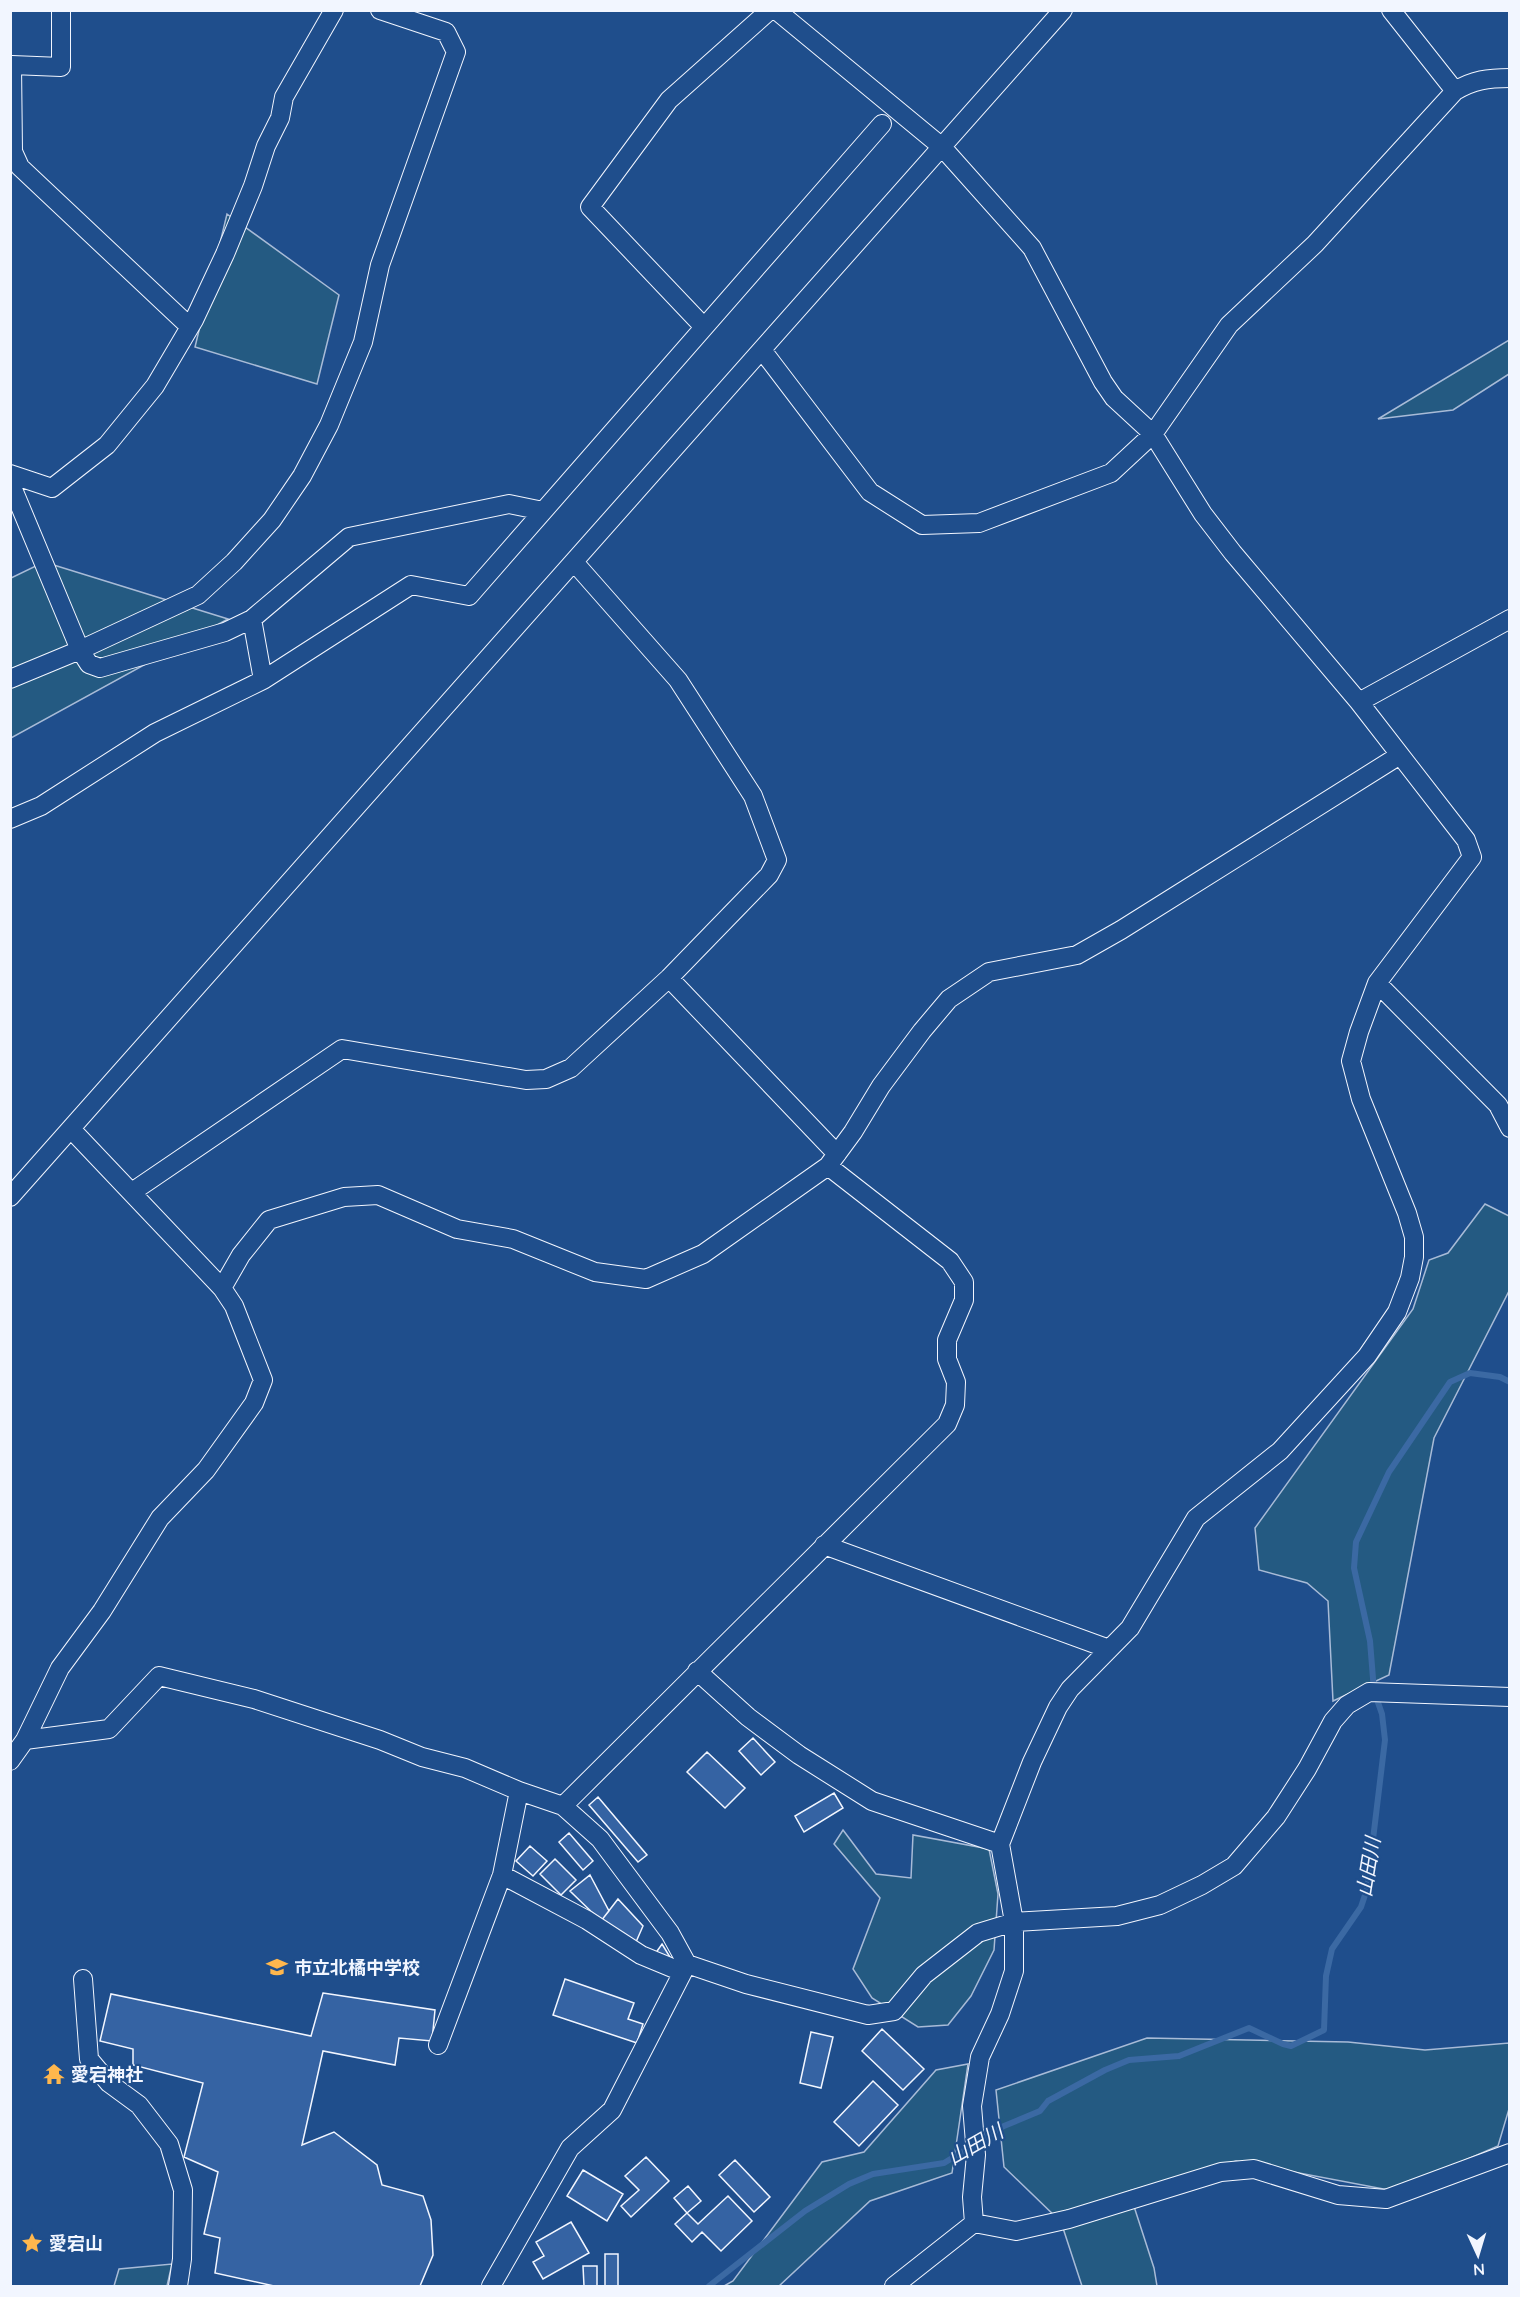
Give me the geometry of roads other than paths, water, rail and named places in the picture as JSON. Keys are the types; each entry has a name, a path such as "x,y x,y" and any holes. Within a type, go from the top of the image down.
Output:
{"street":[{"path":"61,10 61,66 12,64 12,148 20,167 190,327"},
{"path":"10,474 52,488 107,445 155,386 190,327 229,245 266,146 280,118 284,97 334,10"},
{"path":"10,679 80,650 198,595 234,562 272,520 302,476 329,424 363,342 380,265 456,52 446,32 380,10"},
{"path":"704,327 590,207 669,100 771,10"},
{"path":"776,10 942,147 1032,248 1102,382 1114,398 1153,434 1203,514 1401,755 1467,840 1472,857 1377,983 1359,1032 1352,1061 1361,1099 1407,1213 1414,1237 1414,1257 1397,1312 1367,1356 1280,1451 1196,1518 1130,1628 1070,1689 1058,1707 1032,1762 1000,1844 1014,1922 1014,1971 1000,2014 980,2057 972,2106 976,2155 972,2197 974,2223"},
{"path":"10,1197 1064,10"},
{"path":"1391,10 1455,91"},
{"path":"762,350 870,492 922,525 979,523 1111,473 1153,434 1229,325 1315,244 1455,91 1470,82 1490,78 1509,78"},
{"path":"10,819 41,806 155,733 263,680 411,585 469,597 882,124"},
{"path":"10,482 80,650 89,664 100,668 225,632 252,619 349,537 509,504 543,511"},
{"path":"132,1192 342,1049 526,1080 546,1079 571,1068 669,978 769,875 777,860 753,796 678,680 574,562"},
{"path":"252,619 263,680"},
{"path":"1359,702 1509,619"},
{"path":"222,1288 241,1255 268,1220 344,1197 378,1195 457,1229 513,1239 595,1272 646,1279 703,1254 833,1160 881,1086 922,1030 949,999 989,972 1077,955 1121,930 1401,755"},
{"path":"563,1806 948,1424 956,1405 956,1382 947,1359 947,1340 964,1300 964,1282 950,1261 833,1160 669,978"},
{"path":"1377,983 1498,1105 1509,1128"},
{"path":"10,1761 25,1740 60,1668 102,1611 160,1518 206,1470 254,1403 263,1380 234,1306 222,1288 71,1129"},
{"path":"824,1545 1109,1649"},
{"path":"697,1671 748,1717 872,1801 1000,1844"},
{"path":"25,1740 109,1729 159,1676 254,1699 380,1740 422,1757 465,1768 519,1791 563,1806 600,1839 670,1933 684,1968 612,2110 570,2148 491,2286"},
{"path":"502,1875 587,1920 641,1955 868,2015 894,2011 924,1976 978,1933 1014,1922 1117,1916 1160,1905 1202,1885 1234,1866 1276,1817 1307,1769 1333,1721 1347,1705 1369,1692 1509,1697"},
{"path":"438,2045 502,1875 519,1791"},
{"path":"83,1979 88,2059 109,2083 139,2105 169,2144 183,2190 182,2259 178,2286"},
{"path":"894,2286 974,2223 1016,2231 1069,2219 1221,2172 1254,2169 1338,2194 1386,2199 1509,2153"}],"waterway":[{"name":"山田川","path":"709,2286 805,2211 849,2184 873,2174 944,2163 1004,2126 1040,2111 1048,2101 1105,2070 1129,2060 1179,2056 1249,2028 1291,2046 1324,2030 1326,1976 1332,1949 1361,1907 1367,1889 1385,1740 1382,1714 1374,1691 1370,1641 1354,1568 1356,1542 1389,1472 1450,1382 1470,1373 1500,1377 1510,1382"}],"place":[{"name":"市立北橘中学校","path":"277,1967"},
{"name":"愛宕神社","path":"54,2074"},
{"name":"愛宕山","path":"32,2243"}]}
